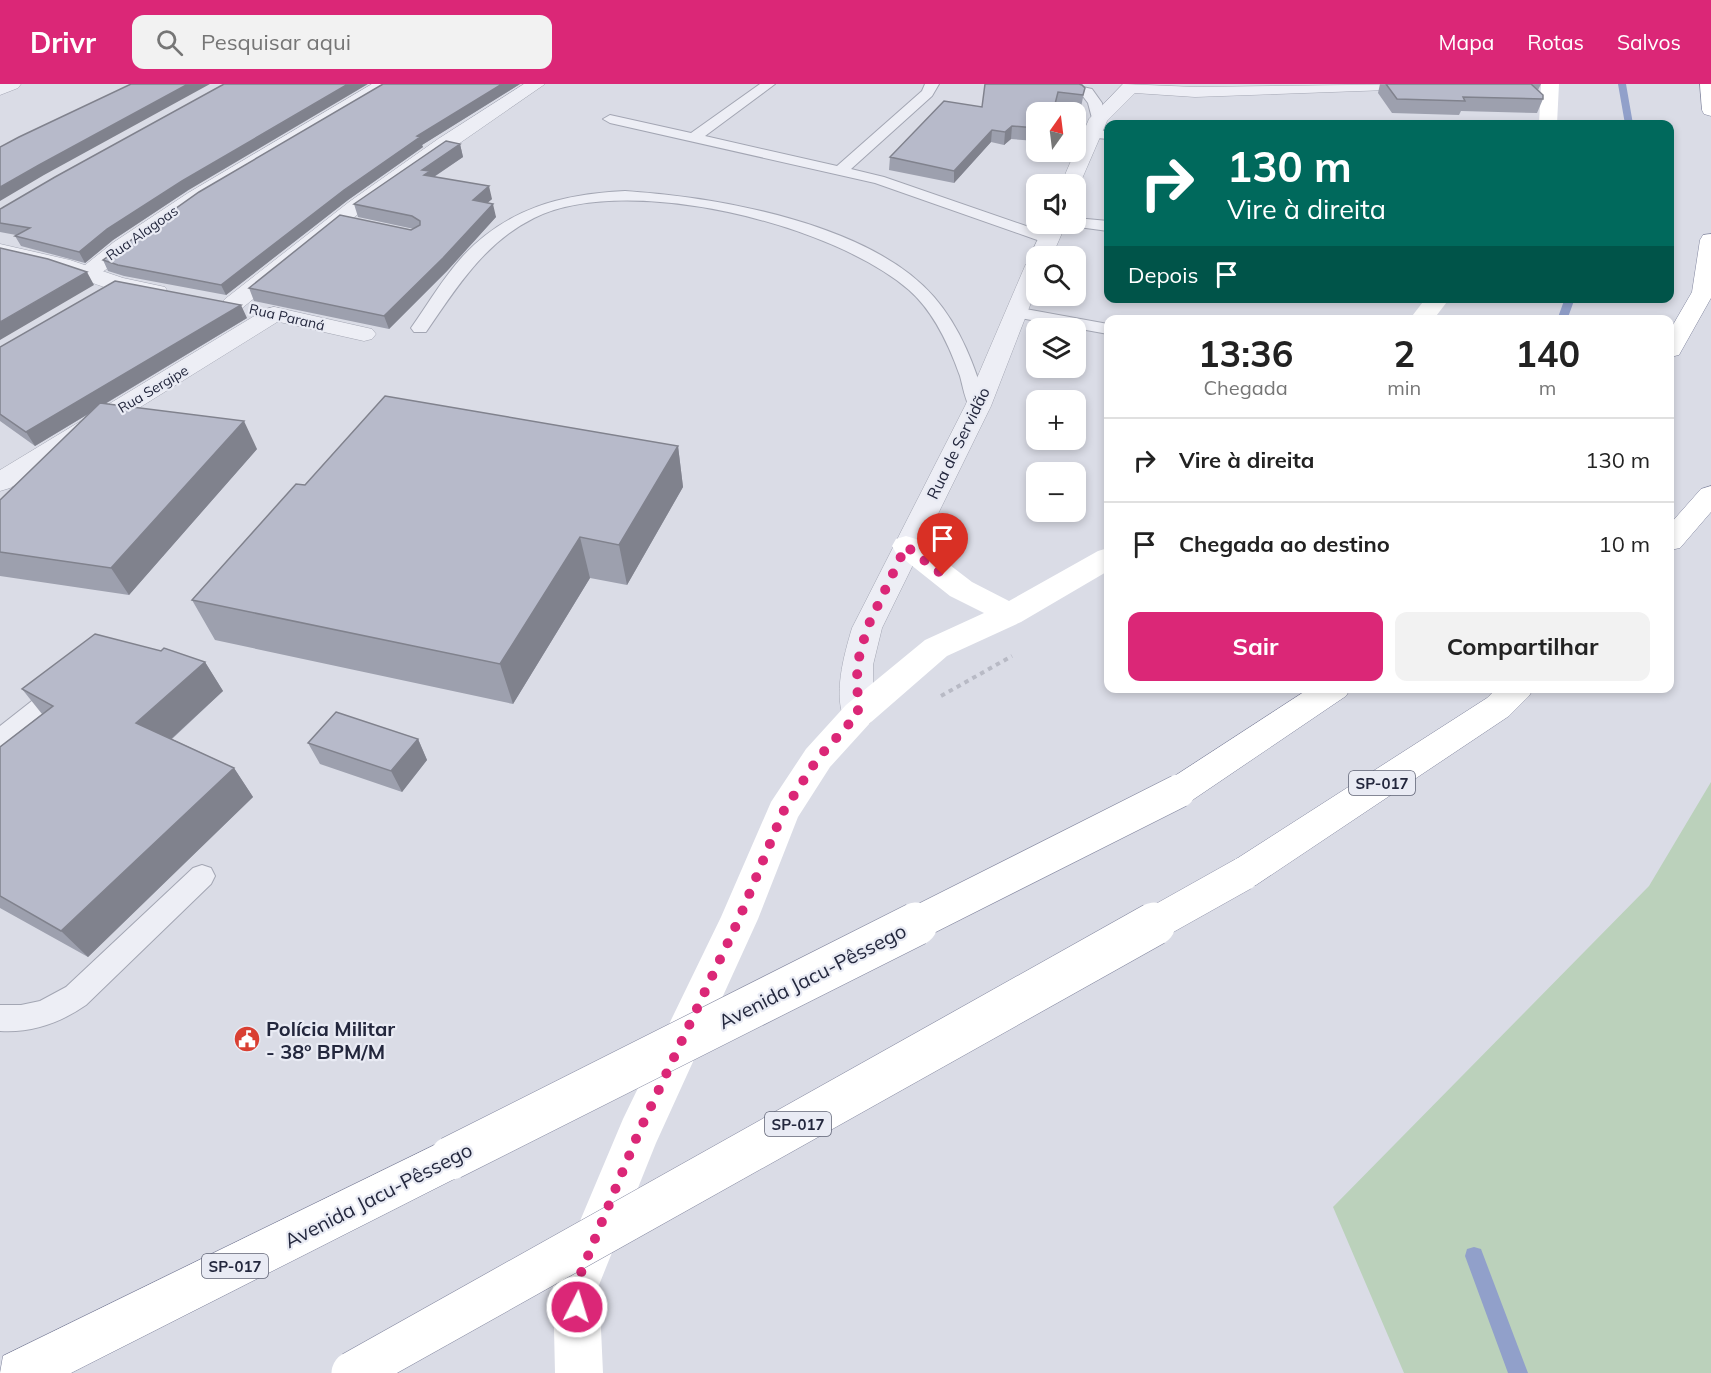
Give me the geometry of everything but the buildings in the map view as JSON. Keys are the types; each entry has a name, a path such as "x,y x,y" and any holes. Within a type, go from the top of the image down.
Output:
{"main road":[{"path":"1548,120 1550,84"},
{"path":"1709,84 1711,110"},
{"path":"1674,343 1703,292 1711,240"},
{"path":"1424,315 1435,303"},
{"path":"1674,537 1711,495"},
{"path":"906,546 961,590 1010,614"},
{"path":"579,1373 576,1285 638,1134 739,919 783,812 818,758 858,714 936,648 1010,614 1104,560"},
{"name":"Avenida Jacu-Pêssego","path":"20,1373 1179,791 1327,693"},
{"name":"SP-017","path":"353,1373 1243,874 1498,707 1513,693"}],"street":[{"path":"0,90 12,84"},
{"name":"Rua Alagoas","path":"86,273 160,218 280,144 385,84"},
{"path":"338,220 445,143 536,84"},
{"path":"1106,120 1132,86 1195,92 1415,84"},
{"path":"1076,174 1099,130"},
{"name":"Rua Paraná","path":"338,220 222,303 364,334"},
{"path":"0,251 86,273 118,284 177,295"},
{"path":"94,298 118,284"},
{"name":"Rua de Servidão","path":"858,714 857,665 867,628 978,406 1026,288"},
{"name":"Rua Sergipe","path":"0,482 274,314"}],"lane":[{"path":"694,138 768,84"},
{"path":"840,171 927,93 932,84"},
{"path":"1051,84 1087,92 1095,103 1099,130"},
{"path":"610,119 910,189 1048,240"},
{"path":"420,328 465,262 527,215 555,204 588,197 629,195 669,198 771,220 844,245 893,269 917,288 940,315 967,366 978,406"},
{"path":"338,220 360,225"},
{"path":"1086,224 1104,226"},
{"path":"1015,312 1104,328"},
{"path":"0,740 70,683"},
{"path":"0,1018 32,1018 56,1010 76,996 202,876"}],"green space":[{"path":"1711,782 1711,1373 1404,1373 1333,1207 1649,886"}],"waterway":[{"path":"1622,84 1628,120"},
{"path":"1564,315 1568,303"},
{"path":"1474,1256 1518,1373"}],"place":[{"name":"Polícia Militar - 38º BPM/M","path":"247,1039"}],"route":[{"path":"577,1307 576,1285 638,1134 739,919 783,812 818,758 858,714 857,665 867,628 906,546 943,575"}]}
